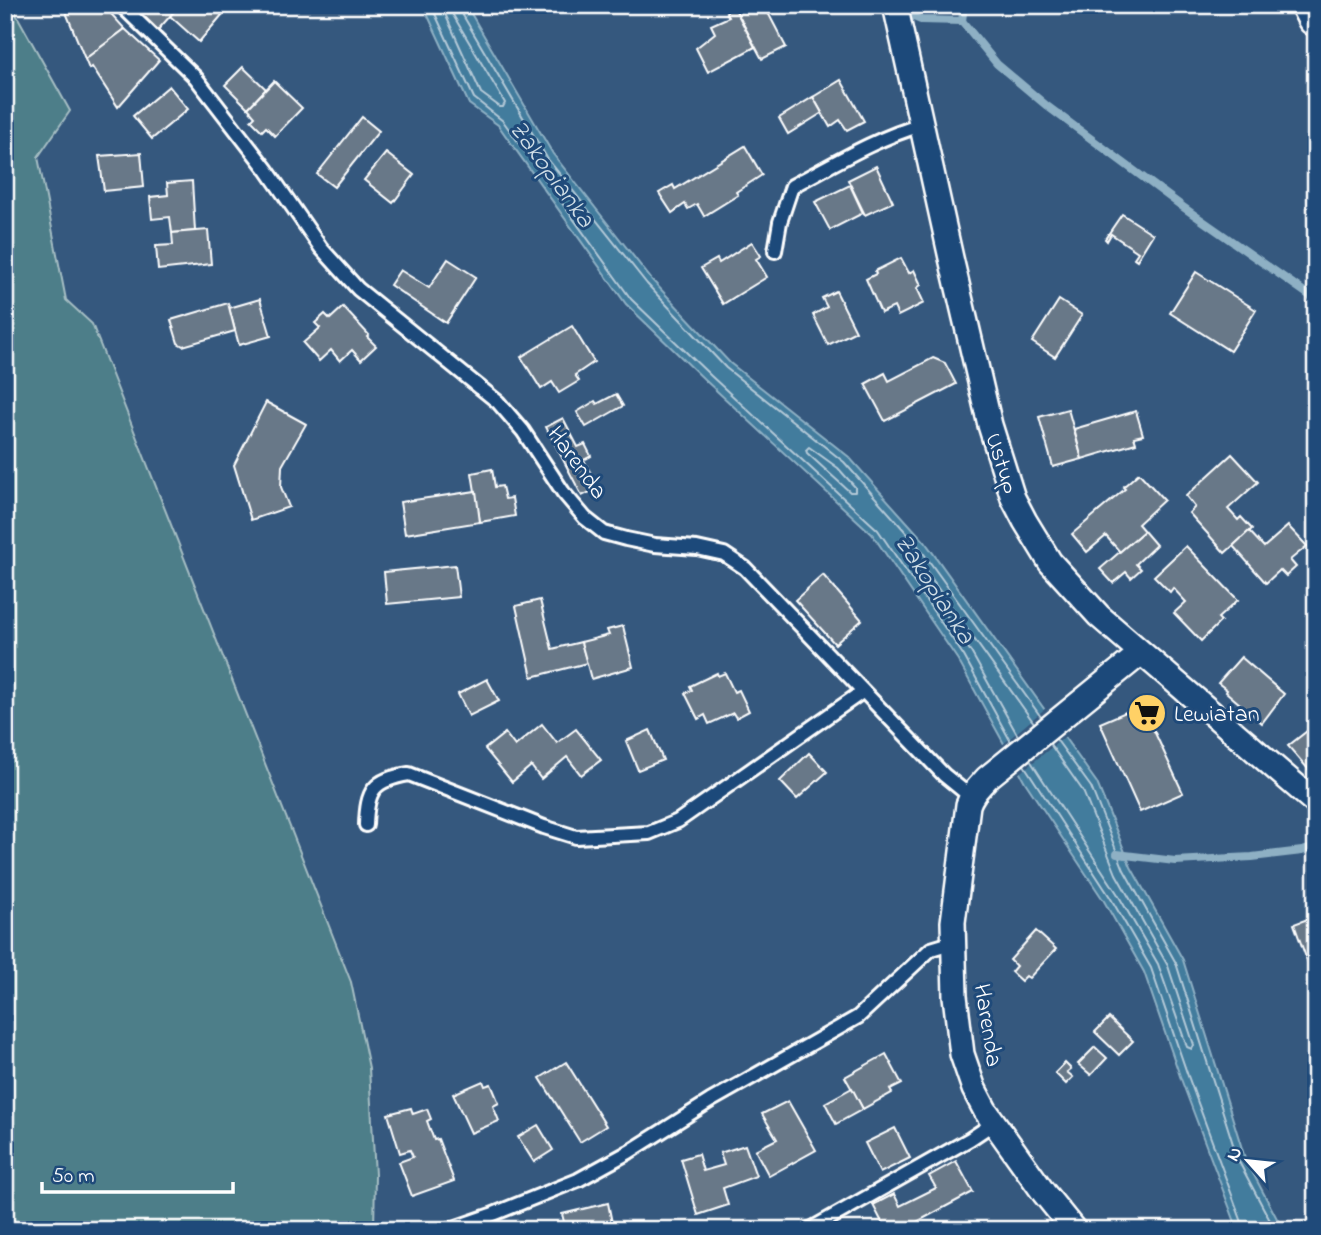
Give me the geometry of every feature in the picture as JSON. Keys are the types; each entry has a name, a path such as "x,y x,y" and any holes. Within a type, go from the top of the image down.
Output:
{"main road":[{"path":"1310,5 1316,17"}],"street":[{"name":"Ustup","path":"895,5 990,425 1013,498 1050,562 1099,615 1316,803"},
{"path":"971,797 987,778 1142,653"},
{"name":"Harenda","path":"971,797 954,922 956,1004 962,1054 974,1089 994,1123 1074,1230"}],"lane":[{"name":"Harenda","path":"121,5 196,78 267,170 321,248 358,289 498,402 523,431 563,492 585,518 604,533 655,545 697,548 724,554 745,568 943,775 971,797"},
{"path":"775,251 780,222 792,186 850,155 922,125"},
{"path":"366,825 370,794 378,785 394,776 410,774 576,837 649,833 678,821 862,692"},
{"path":"448,1230 578,1180 629,1152 710,1101 858,1017 931,949 954,942"},
{"path":"809,1230 994,1123"}],"green space":[{"path":"5,5 11,5 70,111 38,157 66,300 92,324 351,982 369,1068 375,1175 374,1230 5,1230"}],"water":[{"name":"Zakopianka","path":"423,5 466,5 553,154 652,280 730,363 849,457 925,542 1097,783 1131,867 1183,960 1245,1158 1283,1230 1238,1230 1144,972 1104,901 1025,782 958,660 872,534 626,304 498,125 469,104"}],"pier":[{"path":"1047,707 1067,735 1017,775 1001,746"}],"building":[{"path":"63,5 103,5 125,29 85,59"},
{"path":"147,5 180,5 156,32 137,16"},
{"path":"180,5 211,5 222,15 199,42 170,16"},
{"path":"764,5 786,47 762,59 734,7"},
{"path":"734,7 755,47 708,72 696,48 715,33 711,25 729,17 726,12"},
{"path":"125,29 159,60 118,107 92,67 89,69 85,59"},
{"path":"243,67 266,89 248,108 225,85"},
{"path":"841,80 864,121 847,130 840,120 830,127 813,97"},
{"path":"274,81 302,108 275,136 266,127 262,131 251,120 255,116 248,108"},
{"path":"169,86 188,109 152,139 133,116"},
{"path":"813,97 822,113 788,134 779,118"},
{"path":"362,117 379,131 334,187 317,174"},
{"path":"745,146 762,175 736,192 738,195 704,216 697,204 688,209 685,204 672,213 659,193 673,185 675,189"},
{"path":"141,153 144,187 104,191 99,156"},
{"path":"386,153 414,175 393,203 364,180"},
{"path":"876,166 893,202 865,215 848,180"},
{"path":"192,181 195,231 172,233 170,217 152,219 150,197 168,195 167,183"},
{"path":"850,185 863,213 830,230 815,202"},
{"path":"1122,214 1153,234 1137,260 1134,258 1138,252 1111,234 1107,241 1105,239"},
{"path":"208,230 211,264 158,270 156,246 173,245 172,233"},
{"path":"752,242 761,256 756,259 767,277 723,304 701,268 717,259 719,263"},
{"path":"901,258 909,273 914,270 921,285 917,288 924,303 898,316 894,307 881,313 866,279 876,274 875,271"},
{"path":"448,259 476,277 446,323 390,285 400,270 429,288"},
{"path":"1196,272 1256,310 1230,351 1170,313"},
{"path":"836,291 856,331 828,345 813,315 827,307 822,298"},
{"path":"260,299 271,336 239,345 229,308"},
{"path":"1059,300 1082,315 1055,357 1032,342"},
{"path":"228,303 235,331 183,346 178,343 171,320"},
{"path":"343,307 376,346 361,360 352,350 340,361 331,350 319,361 303,343 320,328 315,323 325,314 330,319"},
{"path":"572,326 594,362 575,375 579,381 559,393 552,382 541,389 521,357"},
{"path":"933,358 945,363 956,384 885,421 865,384 885,373 889,381"},
{"path":"616,394 623,406 586,427 577,412 595,401 597,404"},
{"path":"266,402 306,424 282,466 281,487 289,507 251,520 234,465"},
{"path":"1068,409 1082,459 1053,467 1039,417"},
{"path":"1136,411 1143,435 1134,437 1136,443 1082,459 1074,429"},
{"path":"563,418 578,447 585,444 591,456 584,460 598,488 582,496 546,427"},
{"path":"1232,454 1258,482 1228,509 1238,520 1241,517 1252,529 1225,553 1189,513 1195,507 1186,496"},
{"path":"492,469 495,487 502,486 505,499 512,498 515,516 480,522 472,473"},
{"path":"1139,473 1164,500 1138,524 1144,531 1120,552 1106,536 1087,552 1072,534 1125,489 1123,487"},
{"path":"476,491 480,522 405,534 400,502"},
{"path":"1288,526 1307,546 1290,560 1296,567 1286,576 1280,570 1266,583 1233,546 1249,531 1264,547"},
{"path":"1144,531 1156,545 1136,564 1141,569 1131,578 1126,572 1113,583 1100,569"},
{"path":"1186,546 1238,600 1218,618 1221,621 1201,641 1174,613 1186,602 1173,588 1170,592 1154,576"},
{"path":"455,565 459,597 387,604 384,572"},
{"path":"823,575 862,620 835,644 795,600"},
{"path":"540,600 552,649 581,642 587,663 532,677 516,606"},
{"path":"623,626 633,667 591,679 581,642 609,635 607,630"},
{"path":"1241,657 1284,694 1262,723 1218,683"},
{"path":"717,673 718,676 725,673 734,692 739,690 749,711 736,718 733,713 709,724 705,715 698,719 685,693 692,690 690,686"},
{"path":"487,679 499,701 469,716 458,694"},
{"path":"1142,705 1183,793 1140,812 1100,723"},
{"path":"542,724 557,743 576,729 601,760 581,775 567,757 541,779 531,766 512,782 485,749 505,733 515,746"},
{"path":"1316,724 1316,763 1309,770 1288,746"},
{"path":"650,730 663,760 638,770 626,741"},
{"path":"809,753 827,772 797,799 780,781"},
{"path":"1316,916 1316,960 1308,963 1294,924"},
{"path":"1036,931 1056,949 1029,978 1026,976 1021,981 1011,972 1016,966 1010,960"},
{"path":"1109,1018 1133,1041 1119,1055 1095,1032"},
{"path":"1095,1047 1107,1058 1091,1075 1078,1064"},
{"path":"886,1054 902,1084 890,1090 892,1093 863,1109 845,1077"},
{"path":"566,1062 606,1126 580,1142 540,1078"},
{"path":"1065,1063 1071,1069 1067,1072 1073,1077 1066,1084 1055,1073"},
{"path":"483,1081 485,1086 491,1084 499,1103 493,1106 499,1121 471,1133 453,1094"},
{"path":"852,1088 863,1109 836,1124 825,1103"},
{"path":"788,1101 816,1150 769,1176 755,1150 777,1139 762,1114"},
{"path":"411,1108 413,1114 427,1109 431,1119 427,1121 434,1140 438,1139 454,1181 412,1196 399,1162 413,1157 410,1150 400,1153 388,1114"},
{"path":"538,1125 553,1150 534,1162 518,1137"},
{"path":"895,1128 910,1158 880,1173 865,1143"},
{"path":"745,1145 756,1176 723,1188 728,1205 698,1215 681,1159 698,1154 703,1171 724,1165 720,1153"},
{"path":"956,1161 973,1192 902,1230 886,1230 873,1205 894,1194 900,1206 936,1188 929,1176"},
{"path":"608,1203 613,1228 624,1226 625,1230 566,1230 562,1214"}],"waterway":[{"path":"962,21 964,5"},
{"path":"901,12 921,20 962,21 997,64 1047,106 1183,207 1316,300"},
{"path":"1117,854 1175,861 1252,857 1316,847"}],"place":[{"name":"Lewiatan","path":"1147,713"}]}
